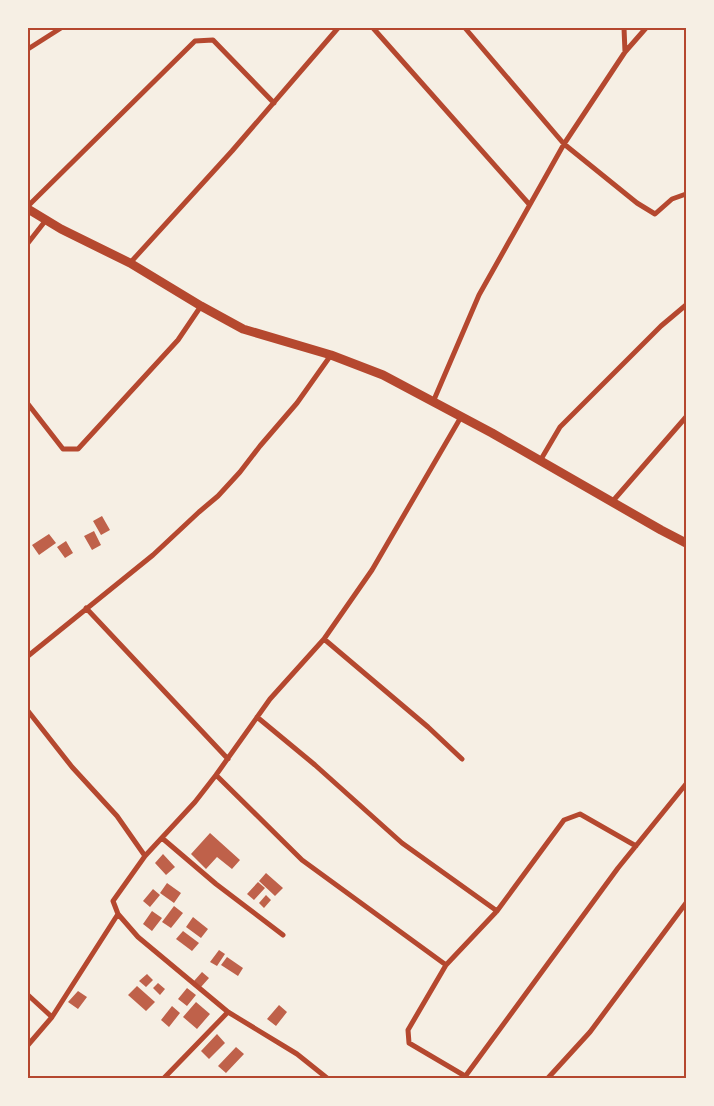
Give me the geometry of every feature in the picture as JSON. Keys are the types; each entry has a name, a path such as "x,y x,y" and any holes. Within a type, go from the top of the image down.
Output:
{"street":[{"path":"28,49 61,28"},
{"path":"130,263 232,151 338,28"},
{"path":"372,28 530,204"},
{"path":"465,28 564,144 636,203 655,214 672,200 686,194"},
{"path":"624,28 625,52"},
{"path":"433,402 479,294 564,144 625,52 646,28"},
{"path":"274,103 213,40 196,41 28,207 46,220 130,263 201,306 242,328 331,354 383,375 540,460 686,543"},
{"path":"28,243 46,220"},
{"path":"540,460 560,426 661,326 686,305"},
{"path":"28,404 63,449 78,449 178,340 201,306"},
{"path":"28,656 153,555 198,512 218,496 297,403 331,354"},
{"path":"327,1078 296,1054 228,1012 138,937 118,914 113,901 145,856 195,802 216,775 270,699 324,639 372,570 461,417"},
{"path":"612,502 686,417"},
{"path":"86,608 228,759"},
{"path":"324,639 428,727 462,759"},
{"path":"28,711 72,767 117,816 145,856"},
{"path":"257,718 315,765 402,843 497,911"},
{"path":"216,775 302,860 446,965"},
{"path":"636,846 580,814 564,820 497,911 446,965 408,1030 409,1043 464,1077 618,868 636,846 686,784"},
{"path":"162,838 216,884 283,935"},
{"path":"548,1078 590,1032 686,903"},
{"path":"28,1045 52,1017 118,914"},
{"path":"28,995 52,1017"},
{"path":"164,1078 228,1012"}],"building":[{"path":"102,516 110,530 101,535 93,521"},
{"path":"94,531 101,545 92,550 84,536"},
{"path":"49,534 56,543 39,555 32,545"},
{"path":"66,541 73,553 65,558 57,547"},
{"path":"210,833 240,860 232,869 217,857 206,869 191,854"},
{"path":"163,854 175,867 166,875 155,863"},
{"path":"266,873 283,888 275,896 259,881"},
{"path":"258,882 265,888 254,900 247,894"},
{"path":"167,883 181,893 174,903 160,893"},
{"path":"153,889 160,895 150,907 143,901"},
{"path":"266,895 271,900 264,908 259,903"},
{"path":"174,906 183,913 171,928 162,922"},
{"path":"152,911 162,918 152,931 143,924"},
{"path":"193,917 208,929 201,938 186,927"},
{"path":"183,931 199,943 192,951 176,939"},
{"path":"219,950 225,954 217,966 210,962"},
{"path":"227,957 243,968 238,976 221,965"},
{"path":"202,972 209,978 201,987 194,981"},
{"path":"147,974 153,980 146,987 139,981"},
{"path":"158,983 165,989 160,995 153,988"},
{"path":"137,986 155,1002 146,1011 128,995"},
{"path":"187,988 196,995 187,1006 178,999"},
{"path":"78,991 87,997 78,1009 68,1002"},
{"path":"196,1002 210,1014 197,1029 183,1017"},
{"path":"279,1005 287,1012 276,1026 267,1019"},
{"path":"172,1006 180,1013 169,1027 161,1020"},
{"path":"217,1034 225,1043 209,1059 201,1051"},
{"path":"236,1047 244,1054 226,1073 218,1066"}]}
